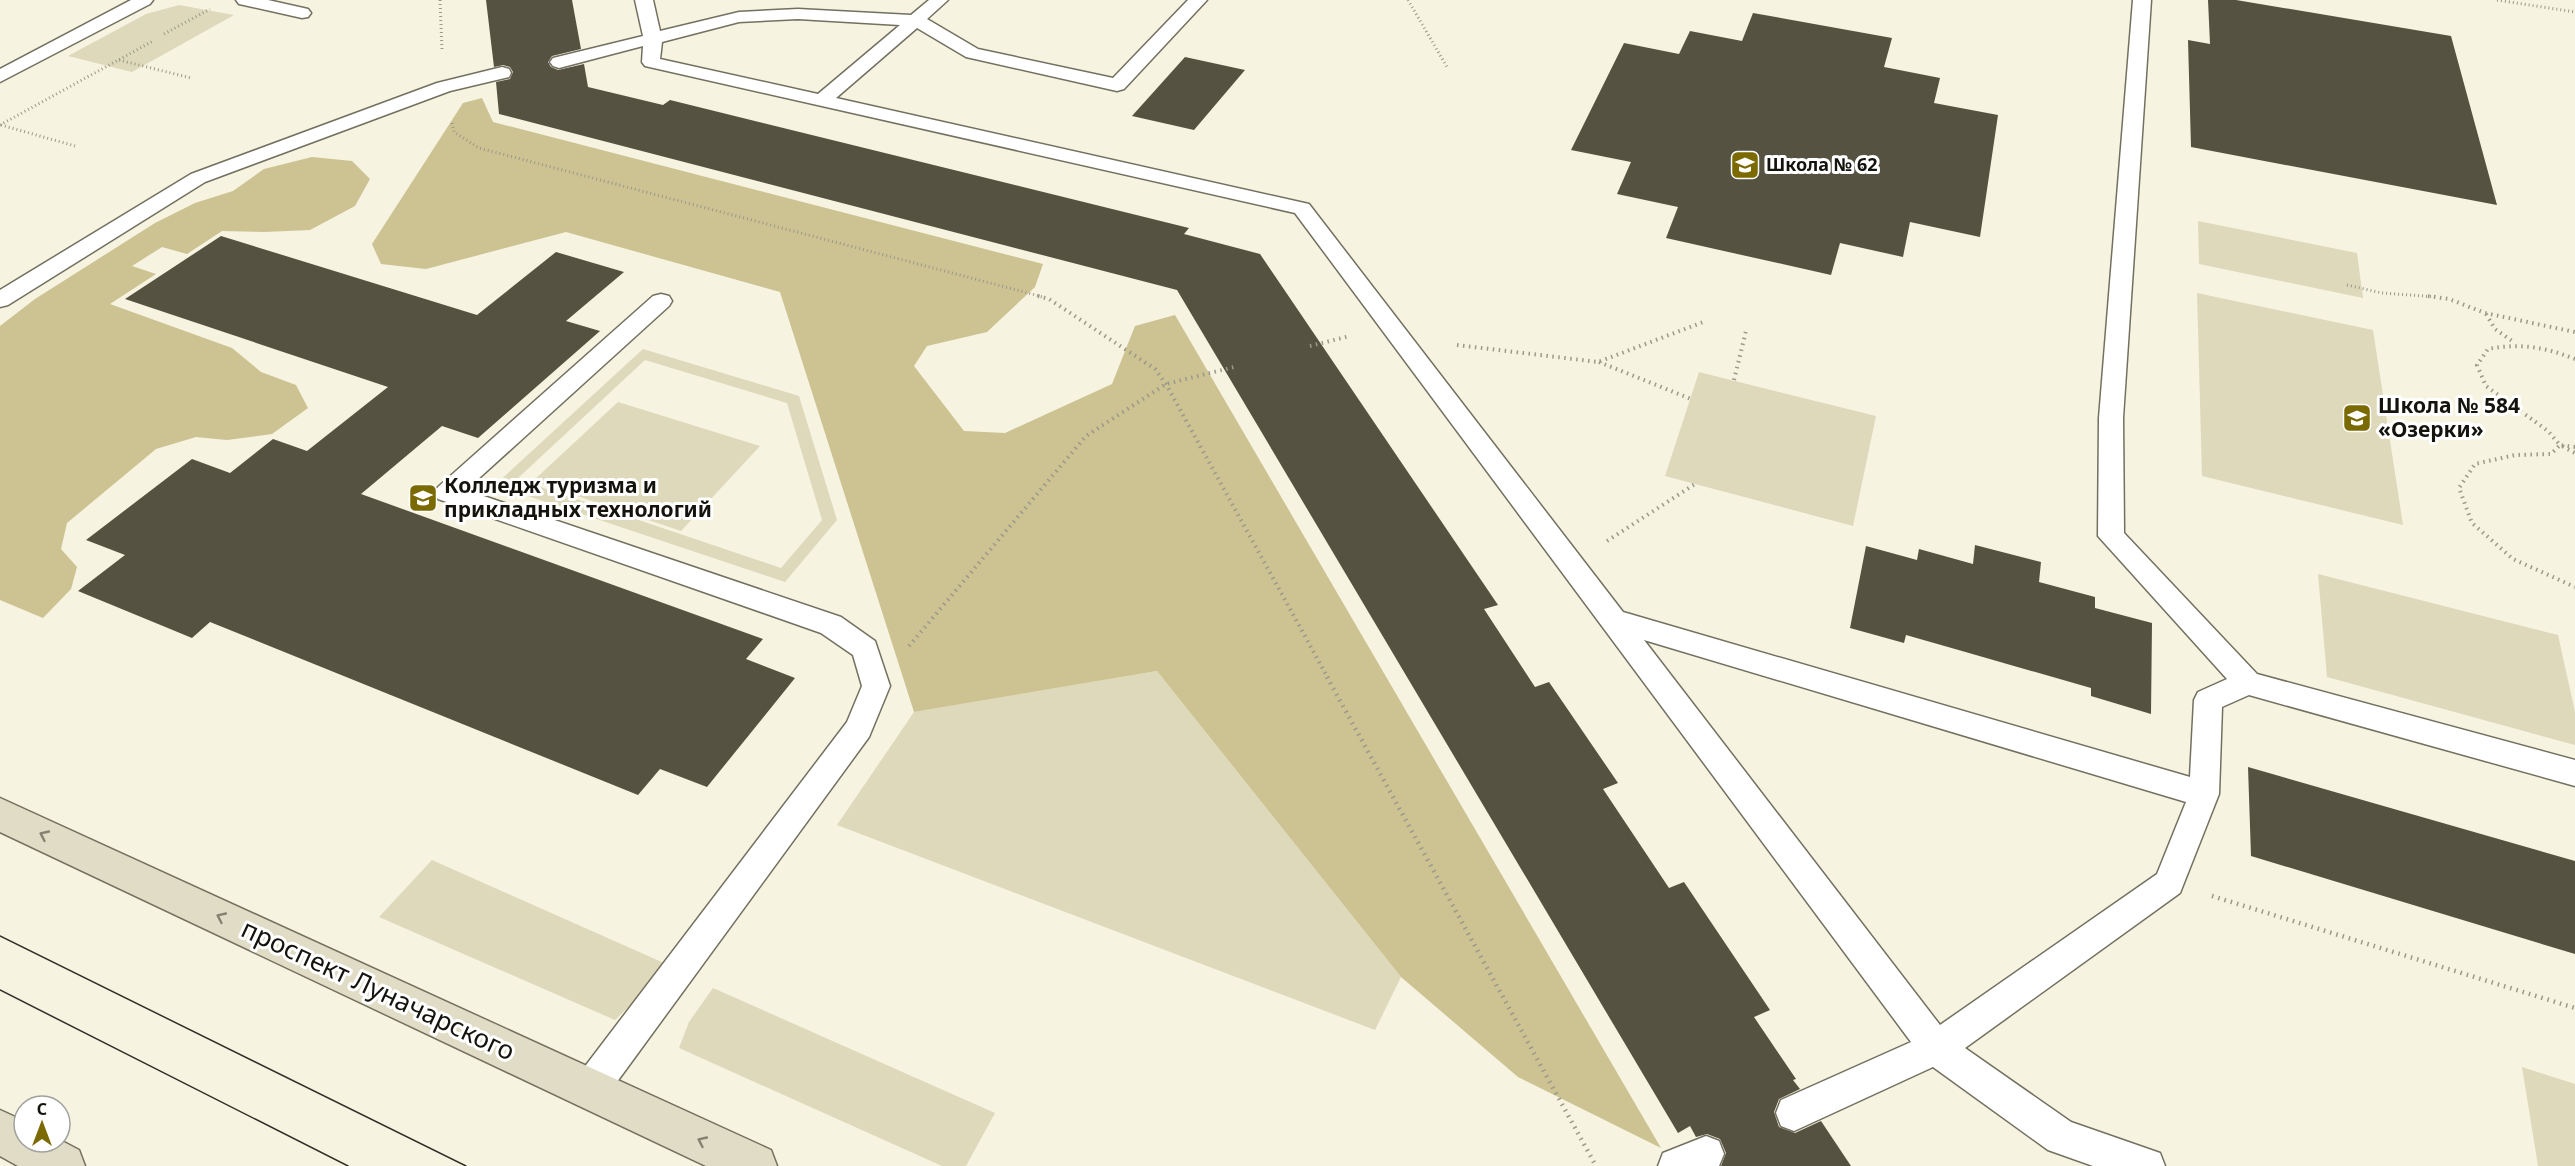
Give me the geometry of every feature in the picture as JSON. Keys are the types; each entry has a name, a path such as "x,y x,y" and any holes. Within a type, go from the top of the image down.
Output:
{"main road":[{"name":"проспект Луначарского","path":"0,814 755,1166"},
{"path":"0,1132 63,1166"}],"lane":[{"path":"0,76 144,0"},
{"path":"245,0 302,13"},
{"path":"644,0 653,39 651,62 1302,208 1936,1048 2061,1137 2147,1166"},
{"path":"822,100 939,0"},
{"path":"559,62 739,17 798,14 915,20 972,52 1117,86 1198,0"},
{"path":"2142,0 2111,418 2111,536 2248,683 2575,773"},
{"path":"0,300 198,178 444,87 502,73"},
{"path":"590,1089 859,728 876,686 865,649 831,625 447,493 661,301"},
{"path":"1613,620 2204,794"},
{"path":"1794,1113 1936,1048 2169,883 2204,794 2208,700 2248,683"}],"path":[{"path":"440,0 444,87 454,132 479,148 1049,299 1155,369 1166,384 1596,1166"},
{"path":"1408,0 1448,67"},
{"path":"2497,0 2575,12"},
{"path":"0,125 217,5"},
{"path":"59,45 191,78"},
{"path":"0,125 75,146"},
{"path":"2347,285 2382,293 2414,294 2449,299 2485,313 2575,332"},
{"path":"2485,313 2495,329 2515,343"},
{"path":"1598,362 1706,321"},
{"path":"1734,380 1746,331"},
{"path":"1400,339 1598,362 1690,399"},
{"path":"2575,358 2552,349 2515,343 2488,349 2477,364 2486,386 2548,431 2560,445 2575,453"},
{"path":"876,686 1086,436 1166,384 1234,367"},
{"path":"2560,445 2575,447"},
{"path":"2560,445 2551,454 2514,455 2475,464 2459,488 2472,523 2513,559 2575,587"},
{"path":"1571,565 1695,484"},
{"path":"2169,883 2575,1008"}],"shaded area":[{"path":"179,5 234,15 132,72 68,56 146,14"},
{"path":"482,98 493,122 1043,264 1035,287 987,332 927,346 914,366 964,431 1005,433 1112,384 1135,326 1175,315 1661,1148 1518,1077 1401,977 1157,671 914,712 780,292 566,232 426,269 381,264 372,244 463,103"},
{"path":"312,157 352,161 370,179 355,206 310,230 222,231 187,254 162,247 132,266 156,274 110,304 232,348 261,372 296,385 308,408 272,434 227,440 196,437 156,449 67,523 61,549 77,567 71,589 43,618 0,600 0,326 35,299 155,223 195,203 233,191 264,169"},
{"path":"2198,221 2357,253 2363,298 2199,264"},
{"path":"2197,293 2373,330 2403,525 2202,476"},
{"path":"643,349 799,396 837,520 785,582 495,485","holes":["645,360 787,403 822,520 781,568 517,479"]},
{"path":"1699,372 1876,416 1853,526 1665,476"},
{"path":"618,402 760,446 681,531 533,481"},
{"path":"2318,574 2558,635 2575,712 2575,745 2327,677"},
{"path":"1157,671 1401,977 1375,1030 837,825 914,712"},
{"path":"432,860 664,963 640,996 615,1020 379,917"},
{"path":"713,988 995,1113 966,1166 942,1166 679,1048 689,1022"},
{"path":"2522,1067 2575,1084 2575,1166 2538,1166"}],"building":[{"path":"486,0 572,0 581,49 552,56 548,62 551,67 558,70 584,64 588,87 663,105 670,100 1189,228 1184,234 1260,254 1498,605 1484,609 1535,687 1549,682 1618,783 1603,789 1669,888 1684,882 1770,1010 1754,1017 1796,1079 1793,1080 1800,1089 1779,1099 1774,1112 1779,1127 1795,1133 1821,1121 1851,1166 1721,1166 1726,1153 1720,1139 1707,1134 1696,1137 1690,1126 1678,1133 1177,290 499,114 496,82 510,79 513,72 510,67 503,65 494,67"},
{"path":"2208,0 2236,0 2451,36 2497,205 2191,147 2188,40 2210,44"},
{"path":"1753,13 1892,38 1884,67 1940,78 1934,103 1998,115 1980,237 1910,222 1903,257 1840,243 1831,275 1666,238 1678,207 1617,194 1631,162 1571,150 1624,43 1679,54 1690,31 1742,41"},
{"path":"1185,57 1245,70 1194,130 1132,116"},
{"path":"221,236 477,315 556,252 624,272 566,321 600,331 478,438 442,426 361,494 763,639 746,659 795,678 707,787 660,769 638,795 210,622 192,638 78,591 125,555 86,540 192,459 230,473 273,439 307,451 388,387 125,299"},
{"path":"1975,545 2041,562 2039,582 2095,597 2095,608 2152,623 2151,714 2091,696 2091,688 1906,635 1904,643 1850,628 1866,546 1917,560 1919,549 1973,564"},
{"path":"2248,767 2575,861 2575,954 2251,856"}],"tram line":[{"path":"0,936 466,1166"},
{"path":"0,990 348,1166"}],"place":[{"name":"Школа № 62","path":"1745,165"},
{"name":"Школа № 584 «Озерки»","path":"2357,418"},
{"name":"Колледж туризма и прикладных технологий","path":"423,498"}]}
